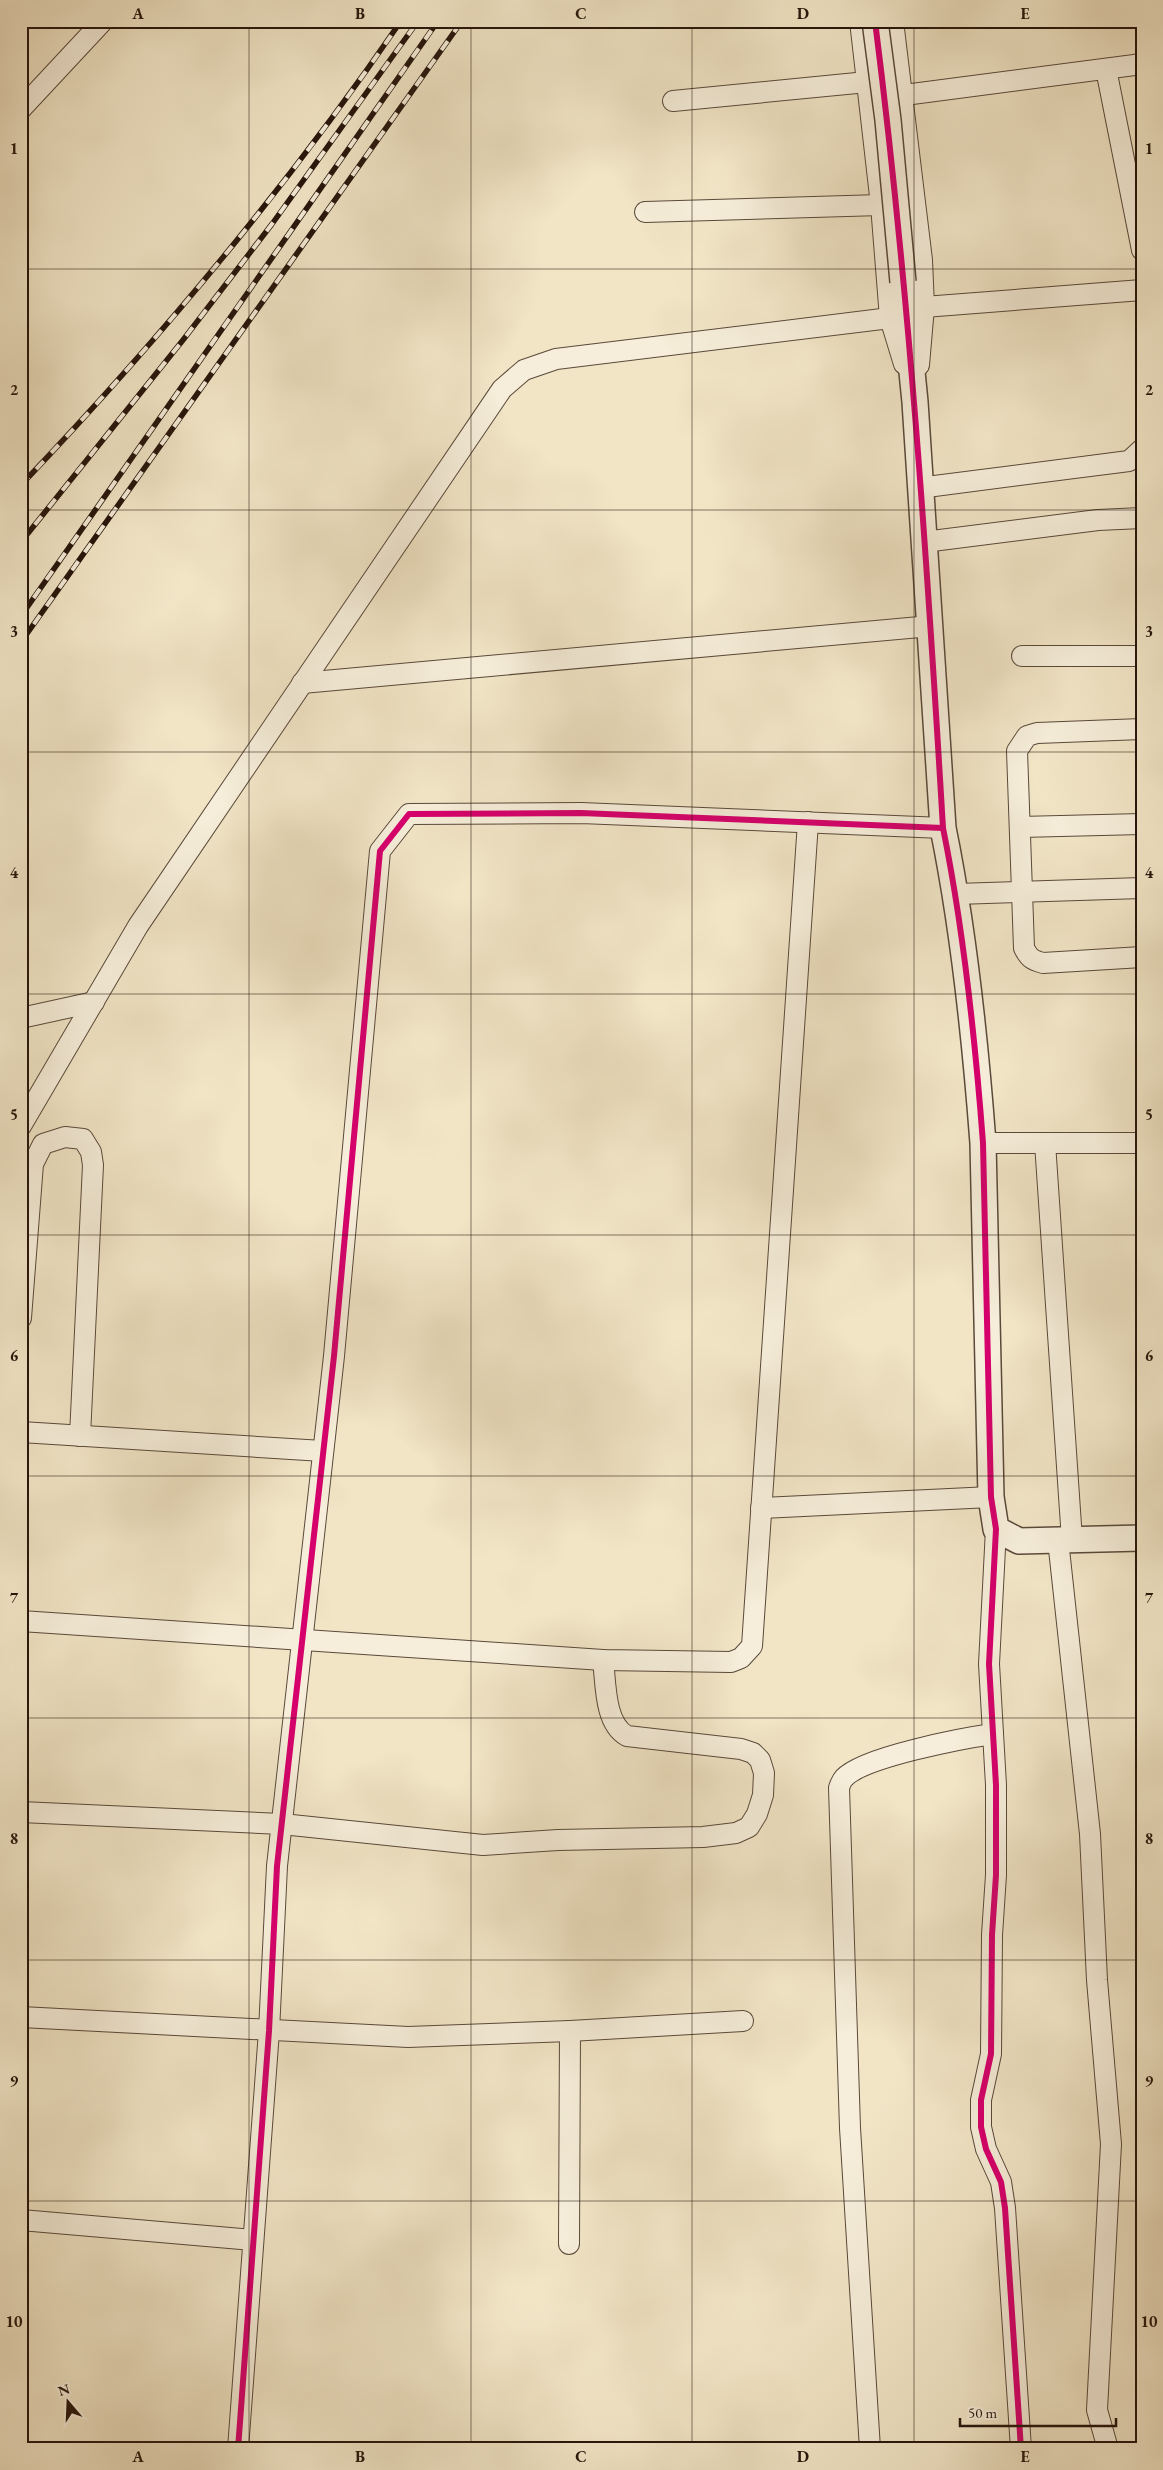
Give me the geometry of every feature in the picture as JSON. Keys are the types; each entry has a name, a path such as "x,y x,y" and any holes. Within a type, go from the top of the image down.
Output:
{"street":[{"path":"21,109 102,21"},
{"path":"860,21 881,205 890,318 915,402"},
{"path":"875,21 888,120 915,402 919,488 931,626 943,828 956,894 979,1087 983,1143 991,1497 996,1529 990,1664 996,1785 996,1875 992,1935 991,2054 981,2100 981,2127 986,2149 1001,2182 1005,2208 1021,2449"},
{"path":"893,21 922,260 924,307 915,402"},
{"path":"673,101 867,91 902,96 1142,64"},
{"path":"1106,69 1142,250"},
{"path":"645,212 881,205"},
{"path":"924,307 1142,290"},
{"path":"21,1126 138,926 502,389 524,370 556,359 890,318"},
{"path":"919,488 1129,461 1142,450"},
{"path":"924,542 1098,520 1142,518"},
{"path":"302,683 931,626"},
{"path":"1022,656 1142,656"},
{"path":"1142,729 1037,733 1026,736 1017,751 1024,948 1031,960 1043,963 1142,957"},
{"path":"238,2449 269,2031 277,1866 323,1450 380,851 409,814 581,813 943,828"},
{"path":"21,1622 603,1660 731,1662 741,1658 752,1646 808,822"},
{"path":"1020,827 1142,824"},
{"path":"956,894 1142,888"},
{"path":"21,1018 94,1002"},
{"path":"21,1318 33,1164 43,1144 65,1137 83,1139 90,1152 93,1166 80,1436"},
{"path":"983,1143 1142,1143"},
{"path":"1045,1143 1065,1540 1090,1834 1098,1980 1111,2144 1097,2410 1108,2449"},
{"path":"21,1432 323,1450"},
{"path":"761,1508 991,1497"},
{"path":"996,1529 1019,1540 1142,1538"},
{"path":"21,1812 282,1824 483,1845 558,1840 694,1838 736,1833 749,1827 757,1814 763,1795 764,1773 760,1760 753,1753 741,1749 627,1736 620,1732 612,1722 603,1660"},
{"path":"870,2449 850,2128 839,1788 844,1778 860,1767 953,1739 993,1734"},
{"path":"21,2017 408,2037 570,2031 743,2021"},
{"path":"569,2244 570,2031"},
{"path":"21,2220 253,2240"}],"railway":[{"path":"21,485 123,375 220,260 313,143 401,21"},
{"path":"21,542 183,340 272,224 418,21"},
{"path":"21,616 438,21"},
{"path":"21,642 462,21"}],"cycle path":[{"path":"875,21 898,222 916,424 943,828 968,984 983,1143 991,1497 996,1529 989,1664 996,1785 996,1875 992,1935 991,2054 981,2100 981,2127 986,2149 1001,2182 1005,2208 1021,2449"},
{"path":"238,2449 269,2031 277,1866 334,1356 380,851 409,814 581,813 943,828"}]}
